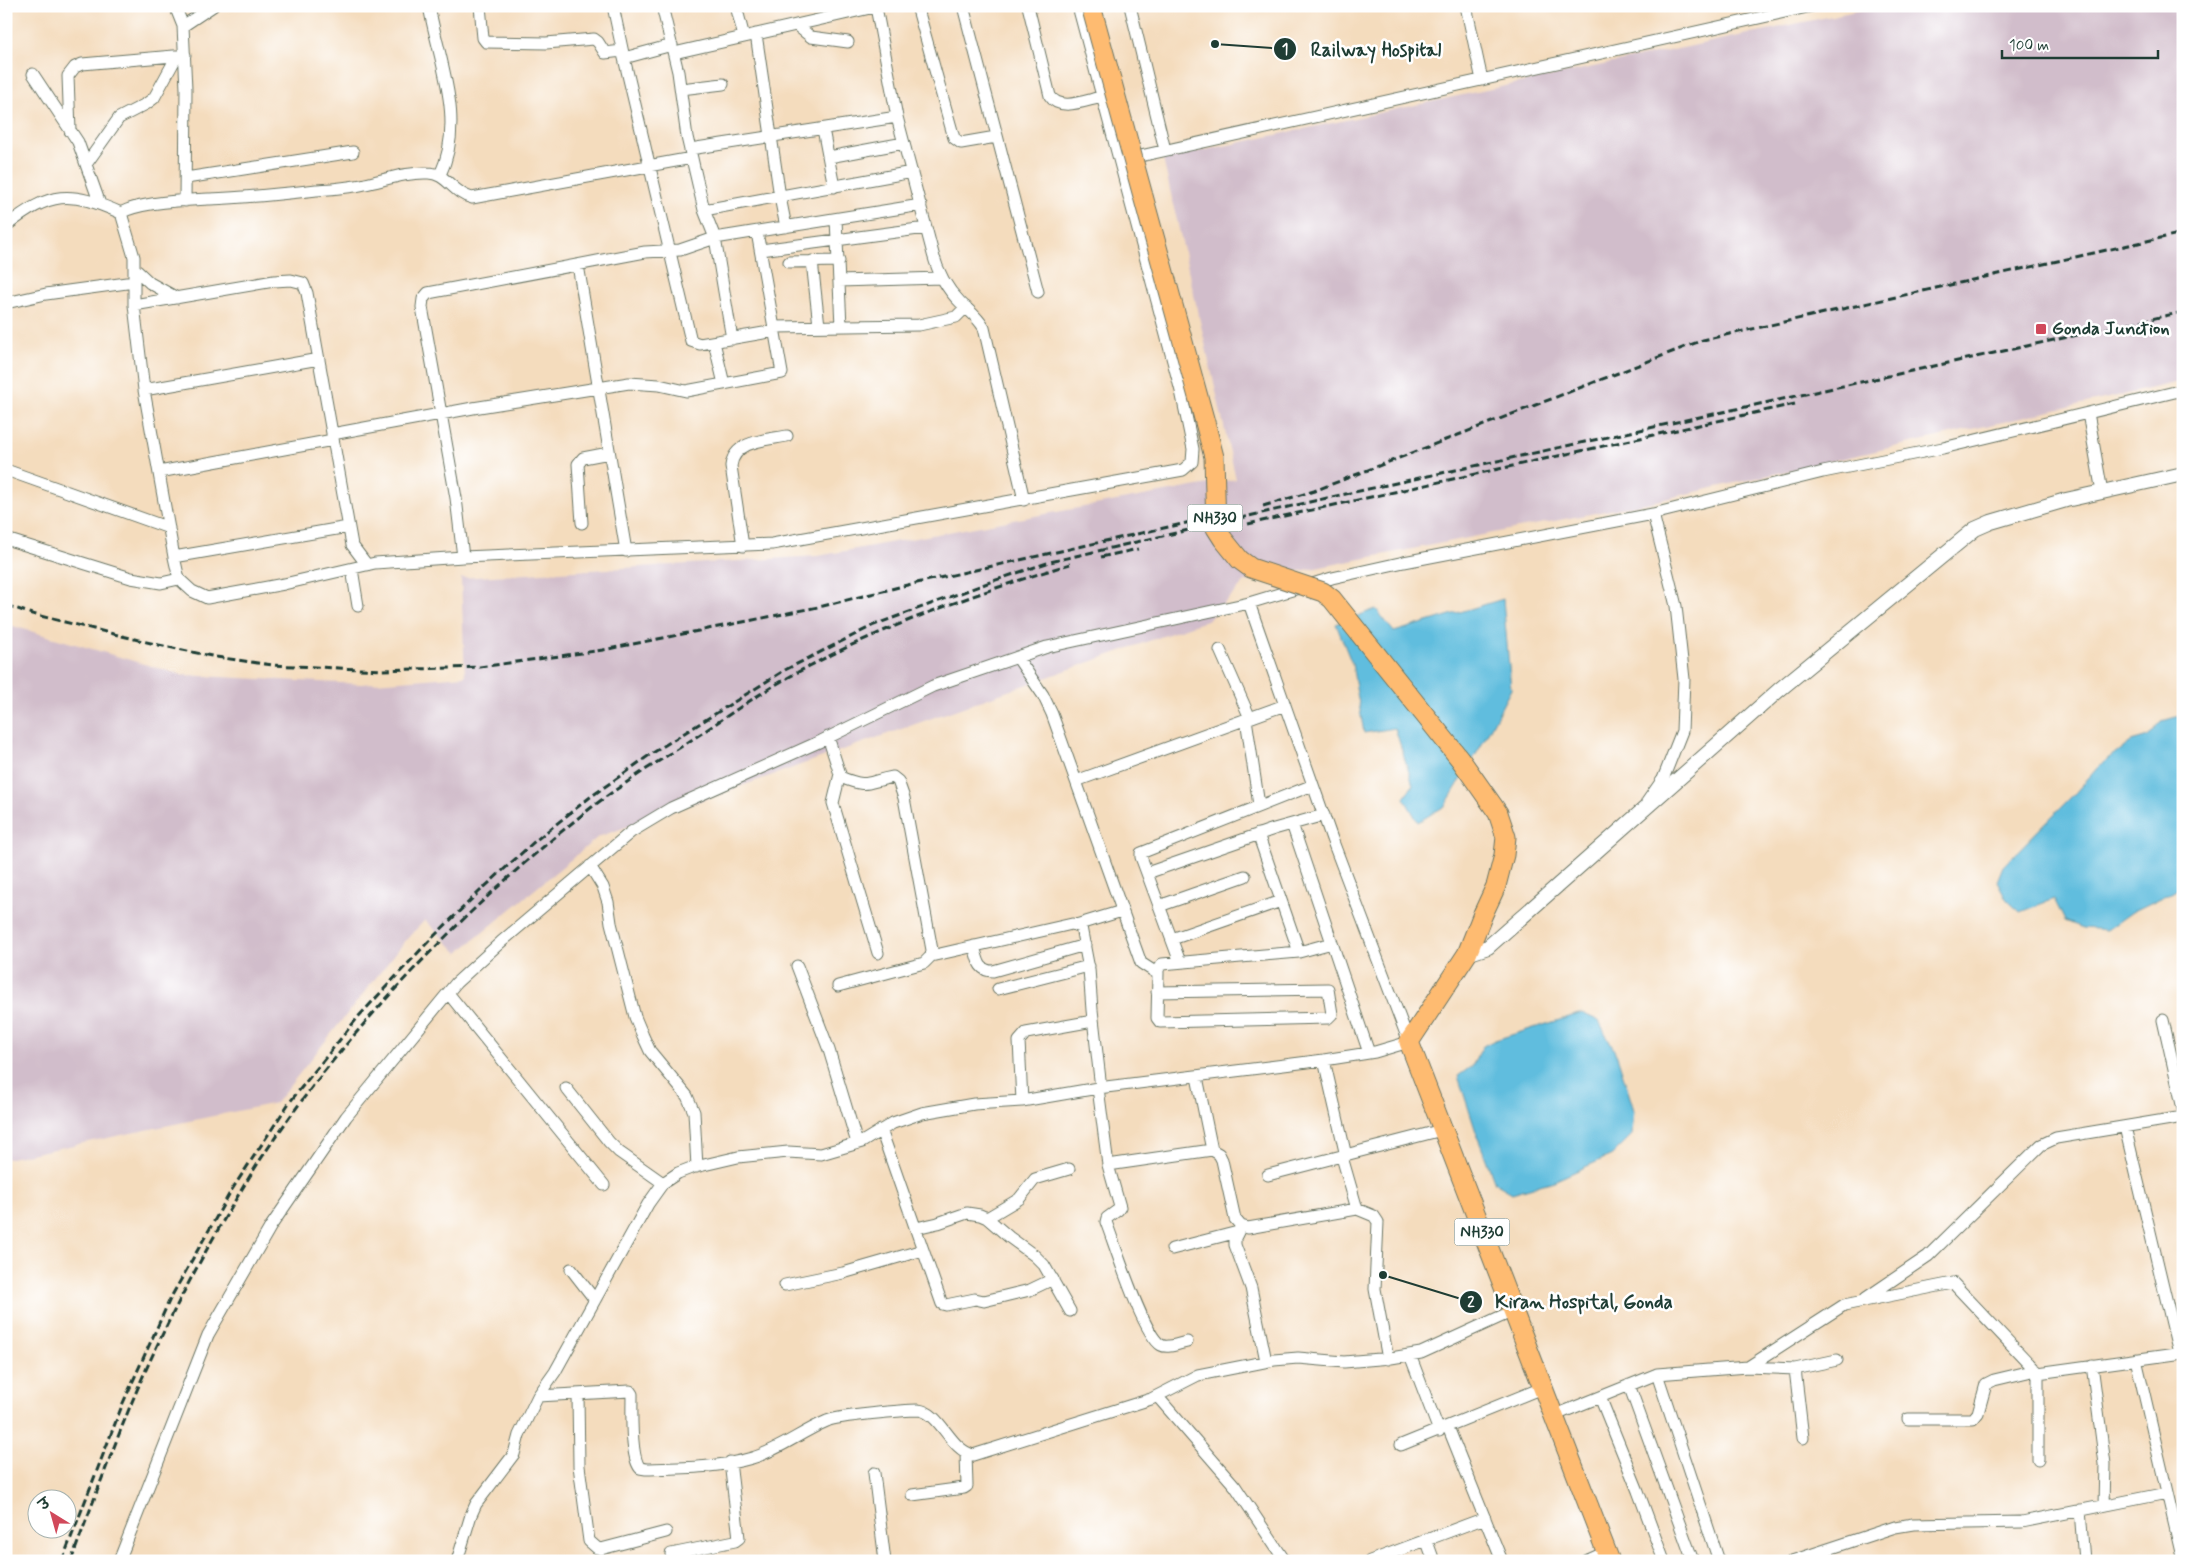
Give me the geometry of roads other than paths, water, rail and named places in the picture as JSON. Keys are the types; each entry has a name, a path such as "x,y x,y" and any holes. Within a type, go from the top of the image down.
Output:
{"highway":[{"name":"NH330","path":"1091,6 1214,457 1216,528 1240,560 1251,568 1323,592 1332,599 1460,759 1498,813 1506,836 1504,855 1496,886 1467,954 1408,1042 1608,1557"}],"street":[{"path":"175,6 183,26 181,56 186,178 185,201"},
{"path":"183,26 214,6"},
{"path":"429,6 448,83 451,117 450,143 446,162 440,175"},
{"path":"480,6 483,38 486,42 546,43 594,39 605,54 623,55 744,37 796,25 834,11 877,7 897,118 926,228 941,278 978,318 984,328 1024,500"},
{"path":"613,6 691,341 700,344 714,342 774,329 819,326 918,325 956,317 966,307"},
{"path":"662,6 673,49 691,153 704,210 716,238 732,338"},
{"path":"736,6 744,37"},
{"path":"917,6 954,138 960,143 996,137"},
{"path":"963,6 1038,292"},
{"path":"1028,6 1050,96 1053,101 1062,105 1102,97"},
{"path":"121,213 134,257 134,305 144,390 174,557 180,579 192,591 207,598 284,584 367,565 463,557 772,544 1184,470 1192,462 1193,449 1181,391 1078,6"},
{"path":"1130,6 1165,150"},
{"path":"1466,6 1482,80"},
{"path":"1118,161 1812,6"},
{"path":"796,25 811,37 848,42"},
{"path":"756,34 786,227"},
{"path":"70,131 68,76 75,67 181,56"},
{"path":"87,163 119,118 151,101 181,56"},
{"path":"33,74 78,142 100,204"},
{"path":"681,89 723,84"},
{"path":"6,226 28,209 48,199 72,197 100,204 121,213 142,206 185,201 251,198 345,187 366,184 376,180 427,173 440,175 462,196 472,198 649,166 691,153 771,137 897,118"},
{"path":"823,129 834,187"},
{"path":"829,157 904,143"},
{"path":"186,178 353,152"},
{"path":"704,210 912,172"},
{"path":"463,557 456,498 422,307 423,299 428,293 645,252 680,250 716,238 921,205"},
{"path":"836,219 841,326"},
{"path":"761,250 926,228"},
{"path":"159,472 441,414 598,388 629,384 659,385 686,391 782,373 757,232"},
{"path":"812,261 819,326"},
{"path":"789,262 839,261"},
{"path":"578,264 626,551"},
{"path":"134,268 150,283 177,298"},
{"path":"839,281 941,278"},
{"path":"134,305 274,281 298,280 303,283 307,293 352,545 367,565"},
{"path":"6,303 46,294 134,282"},
{"path":"714,342 724,384"},
{"path":"144,390 319,359"},
{"path":"119,1561 208,1335 266,1235 346,1117 448,993 501,942 631,832 671,808 828,737 933,686 1056,645 1249,603 1332,578 1404,562 1653,514 1823,472 1943,448 2183,390"},
{"path":"2088,413 2102,492"},
{"path":"743,546 732,460 738,449 744,445 787,436"},
{"path":"582,524 578,464 583,458 609,453"},
{"path":"6,470 169,528"},
{"path":"1467,954 1488,947 1786,684 1976,529 1990,522 2066,500 2183,474"},
{"path":"1639,814 1663,779 1682,730 1684,679 1676,606 1653,514"},
{"path":"174,557 348,527"},
{"path":"6,539 131,578 161,583 180,579"},
{"path":"352,569 358,606"},
{"path":"457,1561 476,1504 514,1454 520,1435 538,1396 555,1372 663,1183 678,1173 738,1157 788,1152 821,1154 857,1144 893,1123 922,1113 974,1104 1022,1101 1100,1088 1324,1060 1369,1053 1408,1042 1313,786 1249,603"},
{"path":"1220,650 1248,718 1259,806"},
{"path":"1017,657 1048,705 1141,963 1158,974"},
{"path":"1076,781 1285,705"},
{"path":"828,737 840,777 834,793 833,803 878,953"},
{"path":"840,777 859,784 871,784 893,777 898,781 904,798 932,950 931,956"},
{"path":"1180,962 1141,857 1144,850 1313,786"},
{"path":"1147,873 1258,834 1324,816"},
{"path":"1292,824 1369,1053"},
{"path":"1258,834 1299,952"},
{"path":"590,866 603,887 608,902 611,923 635,1017 643,1036 650,1051 687,1096 694,1112 697,1167"},
{"path":"1160,906 1246,876"},
{"path":"1172,939 1282,901"},
{"path":"838,986 924,962 931,956 1072,924 1076,925 1122,910"},
{"path":"1076,925 1083,930 1089,966 1108,1165 1120,1207 1107,1218 1106,1222 1140,1315 1158,1343 1166,1347 1187,1342"},
{"path":"1157,992 1328,989 1332,1014 1328,1018 1160,1022 1157,1018 1157,992 1160,965 1299,952 1332,943"},
{"path":"974,946 980,967 986,971 993,971 1085,945"},
{"path":"797,966 829,1050 857,1144"},
{"path":"998,989 1089,966"},
{"path":"448,993 604,1186"},
{"path":"2163,1020 2183,1109"},
{"path":"1022,1101 1020,1037 1026,1033 1093,1021"},
{"path":"1324,1060 1356,1209"},
{"path":"1197,1077 1212,1150"},
{"path":"566,1088 619,1152 663,1183"},
{"path":"1860,1302 1924,1260 2041,1145 2056,1138 2183,1118"},
{"path":"1908,1419 1973,1419 1978,1413 1986,1384 1994,1380 2037,1372 2181,1353 2125,1127"},
{"path":"881,1130 942,1304 946,1305 975,1299 984,1301 1030,1290 1053,1279"},
{"path":"1268,1175 1344,1157 1442,1130"},
{"path":"1108,1165 1212,1150 1219,1154 1239,1229 1235,1238 1235,1245 1251,1288 1266,1361"},
{"path":"987,1218 1018,1199 1035,1179 1069,1169"},
{"path":"1172,1249 1239,1229 1356,1209 1374,1216 1378,1222 1375,1289 1388,1359"},
{"path":"916,1228 967,1213 987,1218 1008,1237 1036,1256 1053,1279 1070,1311"},
{"path":"785,1285 850,1271 923,1250"},
{"path":"571,1269 596,1300"},
{"path":"1748,1367 1844,1305 1953,1283 2037,1372 2038,1460"},
{"path":"538,1396 630,1391 632,1394 632,1428 636,1460 640,1468 646,1470 702,1468 750,1458 771,1451 830,1420 919,1410 933,1417 950,1440 966,1453 973,1455 1157,1396 1198,1375 1266,1361 1298,1358 1344,1362 1388,1359 1421,1353 1513,1311"},
{"path":"1410,1355 1485,1518 1502,1561"},
{"path":"2136,1359 2183,1561"},
{"path":"1553,1416 1656,1374 1748,1367 1795,1369 1837,1360"},
{"path":"2092,1365 2105,1464 2104,1506"},
{"path":"1795,1369 1803,1438"},
{"path":"1656,1374 1719,1561"},
{"path":"1629,1385 1693,1561"},
{"path":"1401,1445 1542,1388"},
{"path":"578,1395 579,1466 589,1541 601,1549 666,1532"},
{"path":"1157,1396 1235,1486 1285,1561"},
{"path":"1600,1397 1664,1561"},
{"path":"912,1495 967,1486 966,1453"},
{"path":"671,1554 735,1541 738,1538 730,1462"},
{"path":"874,1473 885,1561"},
{"path":"1792,1561 1895,1527 1913,1524 2022,1522 2167,1493"},
{"path":"2080,1510 2084,1561"},
{"path":"1370,1561 1485,1518"},
{"path":"1426,1539 1434,1561"},
{"path":"1586,1561 1608,1557"}],"water":[{"path":"1503,599 1511,689 1481,746 1445,806 1418,822 1404,798 1413,785 1395,728 1364,733 1352,664 1336,624 1376,609 1394,632"},
{"path":"2183,715 2183,885 2173,892 2132,912 2107,930 2083,928 2065,921 2054,899 2020,912 2007,900 1997,881 2003,866 2099,766 2131,742 2148,737 2162,721"},
{"path":"1582,1013 1599,1021 1617,1056 1634,1110 1632,1135 1612,1155 1554,1181 1512,1193 1495,1183 1458,1076 1472,1066 1483,1046 1495,1040"}],"railway":[{"path":"1263,506 1314,491 1703,340 2183,233"},
{"path":"62,1561 123,1403 170,1299 231,1191 289,1103 359,1016 428,942 535,841 589,798 651,754 785,670 874,625 1050,562 1327,498 2183,312"},
{"path":"1248,524 1795,404"},
{"path":"6,605 32,614 159,645 216,657 272,665 382,670 480,667 603,650 823,606 903,586 1236,512"},
{"path":"1101,557 1138,549"},
{"path":"71,1561 122,1428 165,1328 236,1199 270,1145 309,1091 396,988 444,939 542,848 592,807 777,684 822,659 926,613 1070,564"}],"place":[{"name":"Railway Hospital","path":"1215,44"},
{"name":"Gonda Junction","path":"2041,329"},
{"name":"Kiran Hospital, Gonda","path":"1383,1275"}]}
